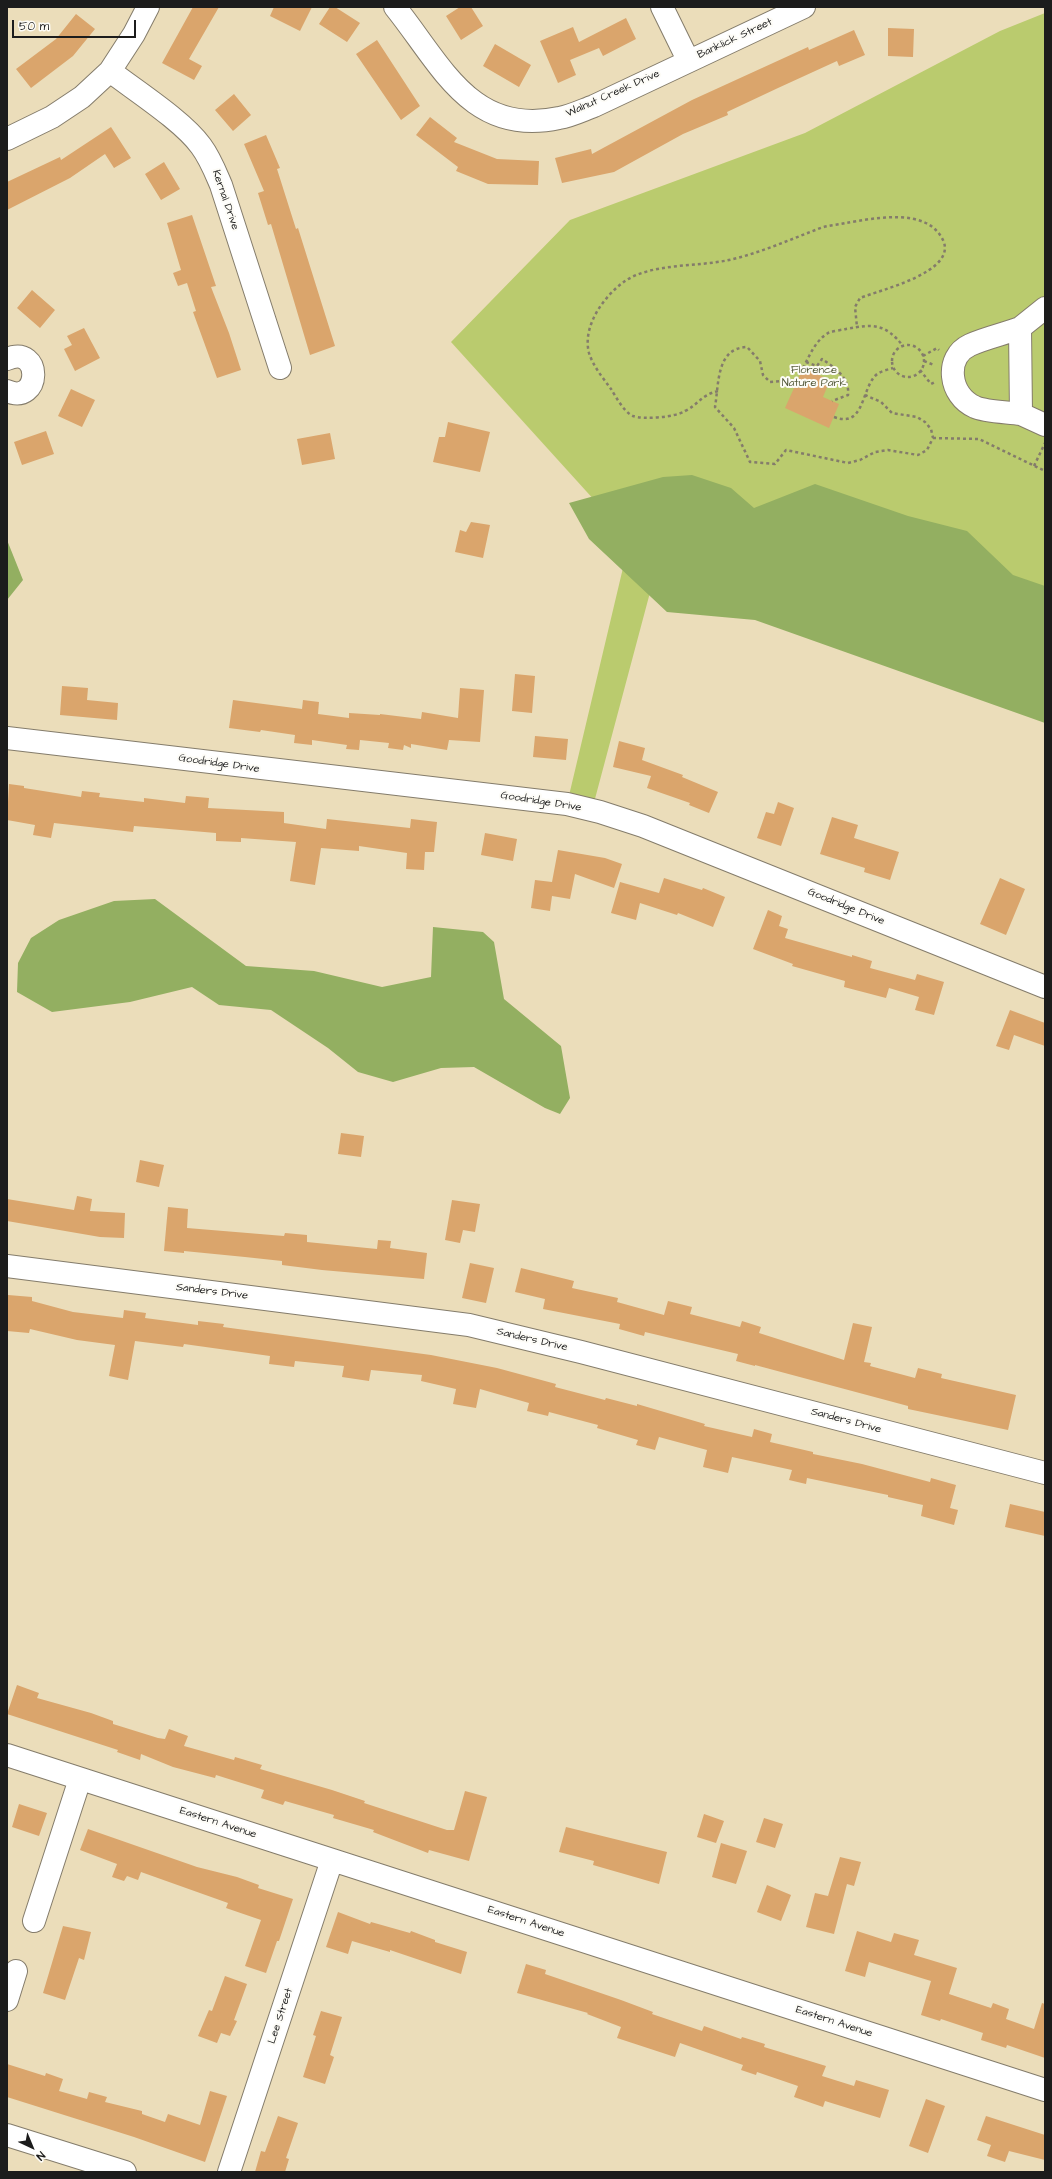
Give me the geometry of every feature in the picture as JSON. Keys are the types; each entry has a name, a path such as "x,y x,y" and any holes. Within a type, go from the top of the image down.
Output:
{"street":[{"path":"7,139 52,117 82,96 110,71 134,34 148,7"},
{"name":"Walnut Creek Drive","path":"395,7 448,80 468,99 490,113 513,120 538,121 560,118 594,106 688,60"},
{"path":"662,7 688,60"},
{"name":"Banklick Street","path":"688,60 804,7"},
{"name":"Kernal Drive","path":"110,71 184,129 201,145 212,162 221,185 280,368"},
{"path":"1045,308 1020,328 969,345 955,357 952,370 954,382 959,392 975,407 1020,414 1045,425"},
{"path":"1020,328 1020,414"},
{"path":"7,359 14,356 26,359 30,363 34,375 33,381 26,390 14,393 7,390"},
{"name":"Goodridge Drive","path":"7,738 567,804 643,826 1045,987"},
{"name":"Sanders Drive","path":"7,1266 469,1325 581,1352 1045,1473"},
{"name":"Eastern Avenue","path":"7,1755 1045,2090"},
{"path":"34,1921 80,1779"},
{"name":"Lee Street","path":"229,2172 332,1860"},
{"path":"7,2000 16,1971"},
{"path":"7,2135 125,2172"}],"path":[{"path":"718,391 709,393 686,411 675,415 647,417 633,416 624,408 595,366 589,352 588,332 595,315 609,296 626,281 650,271 729,260 790,241 820,228 877,217 911,218 933,227 946,247 945,256 938,265 906,282 860,298 855,307 857,327"},
{"path":"803,368 813,348 829,333 857,327 879,326 888,330 903,346"},
{"path":"903,346 913,346 921,352 923,366 916,374 906,376 901,375 894,368 892,362 894,352 903,346"},
{"path":"797,380 770,382 763,375 760,361 754,352 747,347 736,347 728,354 721,365 715,407 734,428 743,444 750,462 775,464 786,450 848,463 860,460 875,452 888,450 918,455 927,450 933,438 932,429 917,416 892,413 881,402 866,395"},
{"path":"806,362 817,366 822,359 839,371 849,387 848,395 832,401"},
{"path":"834,417 846,420 853,417 859,409 874,377 881,372 894,368"},
{"path":"933,438 979,439 1045,471"},
{"path":"1034,466 1045,443"}],"green space":[{"name":"Florence Nature Park","path":"1045,13 1045,696 656,570 592,810 567,804 627,551 596,502 451,342 570,220 805,133 1000,31"},
{"path":"692,475 731,488 754,508 815,484 908,516 967,531 1013,575 1045,586 1045,723 755,620 667,612 589,539 569,503 663,477"},
{"path":"7,540 23,580 7,600"},
{"path":"155,899 246,966 314,971 382,987 431,977 433,927 483,932 494,942 504,999 561,1046 570,1098 560,1114 545,1108 474,1067 441,1068 393,1082 358,1072 328,1048 271,1010 219,1005 192,987 130,1002 52,1012 17,992 18,963 31,938 59,920 114,901"}],"building":[{"path":"193,7 219,7 189,59 202,66 194,80 162,63"},
{"path":"274,7 312,7 300,31 270,16"},
{"path":"330,7 335,7 360,23 347,42 319,24"},
{"path":"460,7 471,7 483,26 461,40 446,16"},
{"path":"76,14 95,29 73,56 31,88 16,69 56,39"},
{"path":"626,18 636,39 603,56 599,48 570,60 576,75 558,83 540,41 573,27 579,42"},
{"path":"888,28 914,29 913,57 888,56"},
{"path":"854,30 865,55 839,66 837,61 778,88 727,112 728,115 683,134 614,172 562,183 555,158 591,149 592,154 692,100 808,47 809,50"},
{"path":"377,40 420,106 401,120 356,54"},
{"path":"495,44 531,65 519,87 483,66"},
{"path":"234,94 251,115 233,131 215,110"},
{"path":"430,117 457,138 454,142 497,159 539,161 538,185 488,184 456,171 458,167 416,135"},
{"path":"111,127 131,158 114,168 105,154 70,178 7,210 7,182 60,157 61,160"},
{"path":"266,135 280,168 277,169 296,229 298,228 335,346 310,355 271,224 268,225 258,193 264,191 244,144"},
{"path":"164,162 180,189 161,200 145,174"},
{"path":"192,215 216,286 211,287 229,333 241,370 217,378 193,312 196,311 187,283 178,286 173,273 181,270 167,223"},
{"path":"32,290 55,310 40,328 17,308"},
{"path":"84,328 100,358 75,371 64,349 72,345 67,336"},
{"path":"803,368 830,380 823,397 839,404 829,428 785,408"},
{"path":"71,389 95,400 82,427 58,416"},
{"path":"448,422 490,432 480,472 433,462 439,437 445,437"},
{"path":"46,431 54,454 22,465 14,442"},
{"path":"330,433 335,459 302,465 297,439"},
{"path":"471,522 490,525 483,558 455,552 460,530 466,532"},
{"path":"515,674 535,676 532,713 512,711"},
{"path":"62,686 88,688 87,700 118,703 117,720 60,715"},
{"path":"460,688 484,690 480,742 449,740 447,750 411,744 411,748 404,745 403,750 388,748 389,743 360,740 359,750 346,749 347,745 312,740 312,745 294,743 295,735 261,730 260,732 229,728 233,700 302,709 303,700 319,702 318,714 349,718 349,713 380,714 421,719 422,712 458,718"},
{"path":"535,736 568,739 566,760 533,757"},
{"path":"619,741 645,748 642,760 683,775 682,777 718,792 709,813 689,805 690,803 647,788 651,776 613,767"},
{"path":"9,784 24,786 24,788 81,797 82,791 100,793 99,797 144,802 144,798 185,803 186,796 209,798 208,808 284,812 284,823 326,829 327,819 410,828 411,819 437,822 434,852 425,852 424,870 406,869 407,853 359,846 359,851 321,848 315,885 290,881 296,842 241,838 241,842 216,841 216,833 134,826 133,832 54,823 51,838 33,835 35,825 7,820"},
{"path":"778,802 794,808 781,846 757,838 766,812 774,814"},
{"path":"832,817 858,825 854,838 899,852 890,880 864,872 865,868 820,854"},
{"path":"485,833 517,839 513,861 481,855"},
{"path":"558,850 605,858 622,864 614,888 575,874 570,899 552,896 550,911 531,908 535,880 552,882"},
{"path":"664,878 702,890 703,888 725,897 713,927 678,913 677,915 640,903 636,920 611,913 620,882 659,893"},
{"path":"1000,878 1025,889 1006,935 980,924"},
{"path":"768,910 782,916 779,926 788,929 785,938 852,957 852,955 872,961 870,968 915,980 917,974 944,982 934,1015 915,1010 919,997 889,988 886,998 844,987 845,981 792,966 793,964 753,949"},
{"path":"1010,1010 1045,1023 1045,1046 1014,1035 1009,1050 996,1046"},
{"path":"341,1133 364,1136 361,1157 338,1154"},
{"path":"140,1160 164,1165 159,1187 136,1182"},
{"path":"77,1196 92,1199 90,1211 125,1213 124,1238 100,1237 7,1221 7,1199 74,1210"},
{"path":"452,1200 480,1204 475,1232 463,1230 460,1243 445,1240"},
{"path":"168,1207 188,1209 187,1228 284,1236 285,1233 307,1235 307,1242 377,1249 378,1240 391,1241 390,1248 427,1253 424,1279 322,1270 282,1265 282,1261 245,1257 184,1251 184,1253 164,1251"},
{"path":"470,1263 494,1268 486,1303 462,1298"},
{"path":"521,1268 574,1281 572,1288 618,1298 617,1302 664,1315 668,1301 692,1307 690,1314 740,1327 742,1321 761,1327 759,1333 844,1360 853,1323 872,1327 864,1362 871,1363 870,1366 915,1378 918,1368 942,1374 941,1378 1016,1395 1008,1430 908,1409 908,1406 736,1361 738,1354 645,1332 644,1336 619,1329 620,1324 543,1309 545,1299 515,1292"},
{"path":"8,1295 32,1297 32,1301 73,1312 123,1318 124,1310 146,1313 145,1318 198,1325 198,1321 224,1324 223,1327 431,1355 497,1368 556,1384 555,1387 605,1400 606,1398 637,1406 637,1404 705,1424 704,1426 752,1437 754,1429 772,1434 770,1442 813,1452 813,1454 862,1464 930,1482 931,1478 956,1485 950,1508 958,1510 954,1525 921,1516 923,1505 888,1497 888,1495 807,1478 806,1484 789,1480 792,1470 732,1457 728,1473 703,1467 707,1450 659,1437 655,1450 636,1445 638,1440 597,1428 598,1425 549,1412 548,1416 527,1411 529,1403 480,1389 476,1408 453,1404 456,1389 421,1381 422,1375 371,1370 369,1381 342,1377 344,1366 295,1361 294,1367 269,1364 270,1356 184,1344 183,1347 135,1341 128,1380 109,1376 115,1345 77,1340 30,1329 29,1333 7,1331"},
{"path":"1010,1504 1045,1512 1045,1536 1005,1527"},
{"path":"17,1685 39,1693 37,1698 91,1713 113,1721 113,1724 158,1738 165,1739 169,1729 188,1736 184,1746 234,1760 235,1757 262,1765 260,1769 332,1790 365,1801 364,1803 447,1830 454,1830 465,1791 487,1797 469,1861 429,1850 428,1853 373,1832 374,1830 333,1818 334,1815 285,1801 283,1805 261,1798 264,1790 216,1775 215,1778 173,1767 141,1754 140,1760 117,1752 118,1750 7,1714"},
{"path":"19,1804 47,1813 39,1836 12,1827"},
{"path":"704,1814 724,1821 716,1843 697,1837"},
{"path":"764,1818 783,1824 775,1848 756,1842"},
{"path":"566,1827 667,1852 659,1884 593,1865 594,1861 559,1852"},
{"path":"88,1829 197,1867 237,1877 259,1885 258,1888 293,1899 279,1941 277,1941 266,1973 245,1966 261,1920 226,1908 228,1903 141,1872 138,1880 127,1876 124,1881 112,1877 117,1864 80,1850"},
{"path":"721,1843 747,1851 736,1884 712,1877"},
{"path":"840,1857 861,1862 854,1886 847,1884 834,1934 806,1927 815,1893 828,1896"},
{"path":"767,1885 791,1895 781,1921 757,1912"},
{"path":"338,1912 370,1924 371,1922 410,1933 411,1931 435,1940 435,1942 467,1952 461,1974 390,1950 390,1952 352,1941 348,1954 326,1947"},
{"path":"63,1926 91,1932 84,1960 79,1958 65,2000 43,1993"},
{"path":"857,1931 891,1942 894,1933 919,1940 914,1955 957,1968 949,1994 991,2008 993,2003 1009,2009 1006,2019 1034,2029 1042,2003 1045,2004 1045,2058 1007,2045 1006,2048 981,2040 983,2033 941,2019 940,2021 921,2015 931,1981 869,1962 865,1977 845,1971"},
{"path":"526,1964 546,1970 545,1974 621,2000 653,2012 652,2014 702,2031 704,2026 741,2039 742,2037 765,2044 764,2047 826,2066 822,2076 854,2086 856,2080 889,2090 880,2118 825,2101 823,2107 794,2097 798,2086 757,2072 756,2075 741,2070 743,2065 680,2043 675,2057 617,2038 621,2027 587,2014 588,2013 517,1993"},
{"path":"225,1976 247,1984 234,2020 237,2021 230,2036 221,2033 217,2043 198,2036 209,2010 212,2011"},
{"path":"321,2011 342,2017 330,2055 334,2057 325,2084 303,2077 316,2036 313,2035"},
{"path":"7,2064 45,2076 46,2073 63,2079 59,2091 87,2099 89,2092 107,2097 105,2102 142,2111 142,2114 165,2122 168,2114 200,2125 210,2091 227,2096 205,2162 134,2137 7,2097"},
{"path":"926,2099 945,2106 928,2153 909,2146"},
{"path":"278,2116 298,2123 286,2158 289,2159 285,2172 255,2172 261,2151 265,2152"},
{"path":"986,2116 1045,2135 1045,2160 1009,2151 1005,2162 987,2156 991,2145 977,2140"}]}
